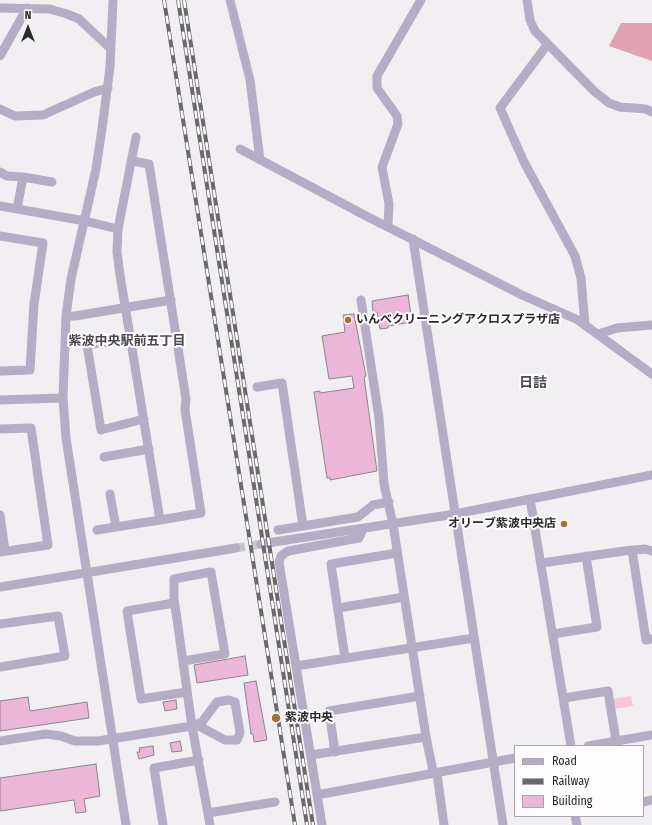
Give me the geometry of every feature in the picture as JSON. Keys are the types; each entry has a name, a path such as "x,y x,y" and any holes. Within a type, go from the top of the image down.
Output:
{"street":[{"path":"113,0 108,88 96,169 71,279 66,316 63,398 66,438 124,825"},
{"path":"230,0 250,80 260,160"},
{"path":"388,226 389,204 382,167 398,124 396,116 377,88 377,76 421,0"},
{"path":"527,0 530,20 535,31 547,45 594,91 609,103 620,107 646,109 652,112"},
{"path":"0,8 50,9 67,14 79,19 110,48"},
{"path":"0,56 27,8"},
{"path":"547,45 500,108 524,162 574,256 581,278 585,325"},
{"path":"0,109 15,116 43,115 94,92 108,88"},
{"path":"136,137 118,229 118,260 160,520"},
{"path":"240,149 388,226 585,325 652,374"},
{"path":"98,530 201,513 171,300 149,164 132,161"},
{"path":"0,172 6,176 23,177 52,182"},
{"path":"17,209 23,177"},
{"path":"0,206 84,221 118,229"},
{"path":"0,236 43,244 34,304 30,370 0,371"},
{"path":"414,239 503,825"},
{"path":"66,316 171,300"},
{"path":"361,300 379,418 384,484 393,524 426,737 433,771 437,774 444,825"},
{"path":"598,334 617,328 652,324"},
{"path":"131,338 87,345 101,430 123,426 144,419"},
{"path":"257,387 282,383 303,526"},
{"path":"0,400 63,398"},
{"path":"0,429 31,428 48,545 3,552 0,515"},
{"path":"104,457 149,448"},
{"path":"261,544 455,514 652,475"},
{"path":"110,494 116,527"},
{"path":"530,499 542,563 571,745"},
{"path":"278,530 358,517 373,505 389,502"},
{"path":"322,825 279,562 281,556 288,551 353,540 359,538 363,529"},
{"path":"0,587 236,548"},
{"path":"542,563 632,550 645,549 652,551"},
{"path":"632,550 646,640 652,639"},
{"path":"345,658 331,564 397,553"},
{"path":"553,634 597,627 586,556"},
{"path":"183,661 225,654 211,572 174,579 174,603 183,661 188,692 195,725 199,760 210,825"},
{"path":"338,608 404,597"},
{"path":"174,603 127,611 141,699 188,692"},
{"path":"0,624 58,616 65,656 0,667"},
{"path":"296,666 474,638"},
{"path":"564,698 608,691 616,741"},
{"path":"335,752 329,711 420,696"},
{"path":"0,741 46,734 61,736 82,742 112,739 195,725 205,719 217,702 228,700 235,702 240,733 237,740 226,740 195,725"},
{"path":"594,745 652,735"},
{"path":"311,755 426,737"},
{"path":"317,795 437,774 493,761 514,758"},
{"path":"163,825 154,768 199,760"},
{"path":"208,813 276,802"}],"shaded area":[{"path":"621,23 652,23 652,61 609,46"},
{"path":"631,696 633,706 614,709 612,699"}],"building":[{"path":"408,295 412,322 388,326 388,328 380,329 377,312 373,313 372,301"},
{"path":"354,314 366,376 364,377 377,471 330,480 330,478 327,478 314,392 320,391 320,393 354,388 352,376 329,379 322,336 345,332 343,315"},
{"path":"245,656 248,675 197,683 194,665"},
{"path":"256,681 267,740 254,742 253,734 251,734 244,683"},
{"path":"28,697 30,711 87,702 89,718 0,731 0,701"},
{"path":"176,700 177,709 165,711 163,702"},
{"path":"180,741 182,751 172,752 170,743"},
{"path":"153,746 154,755 139,759 137,752 140,752 139,748"},
{"path":"96,764 100,796 84,799 86,812 76,813 74,800 0,811 0,778"}],"tunnel":[{"path":"236,548 261,544"}],"railway":[{"path":"164,0 295,825"},
{"path":"178,0 307,825"},
{"path":"184,0 313,825"}],"place":[{"name":"いんべクリーニングアクロスプラザ店","path":"348,320"},
{"name":"オリーブ紫波中央店","path":"564,524"},
{"name":"紫波中央","path":"276,718"}],"district":[{"name":"紫波中央駅前五丁目","path":"127,341"},
{"name":"日詰","path":"533,383"}]}
